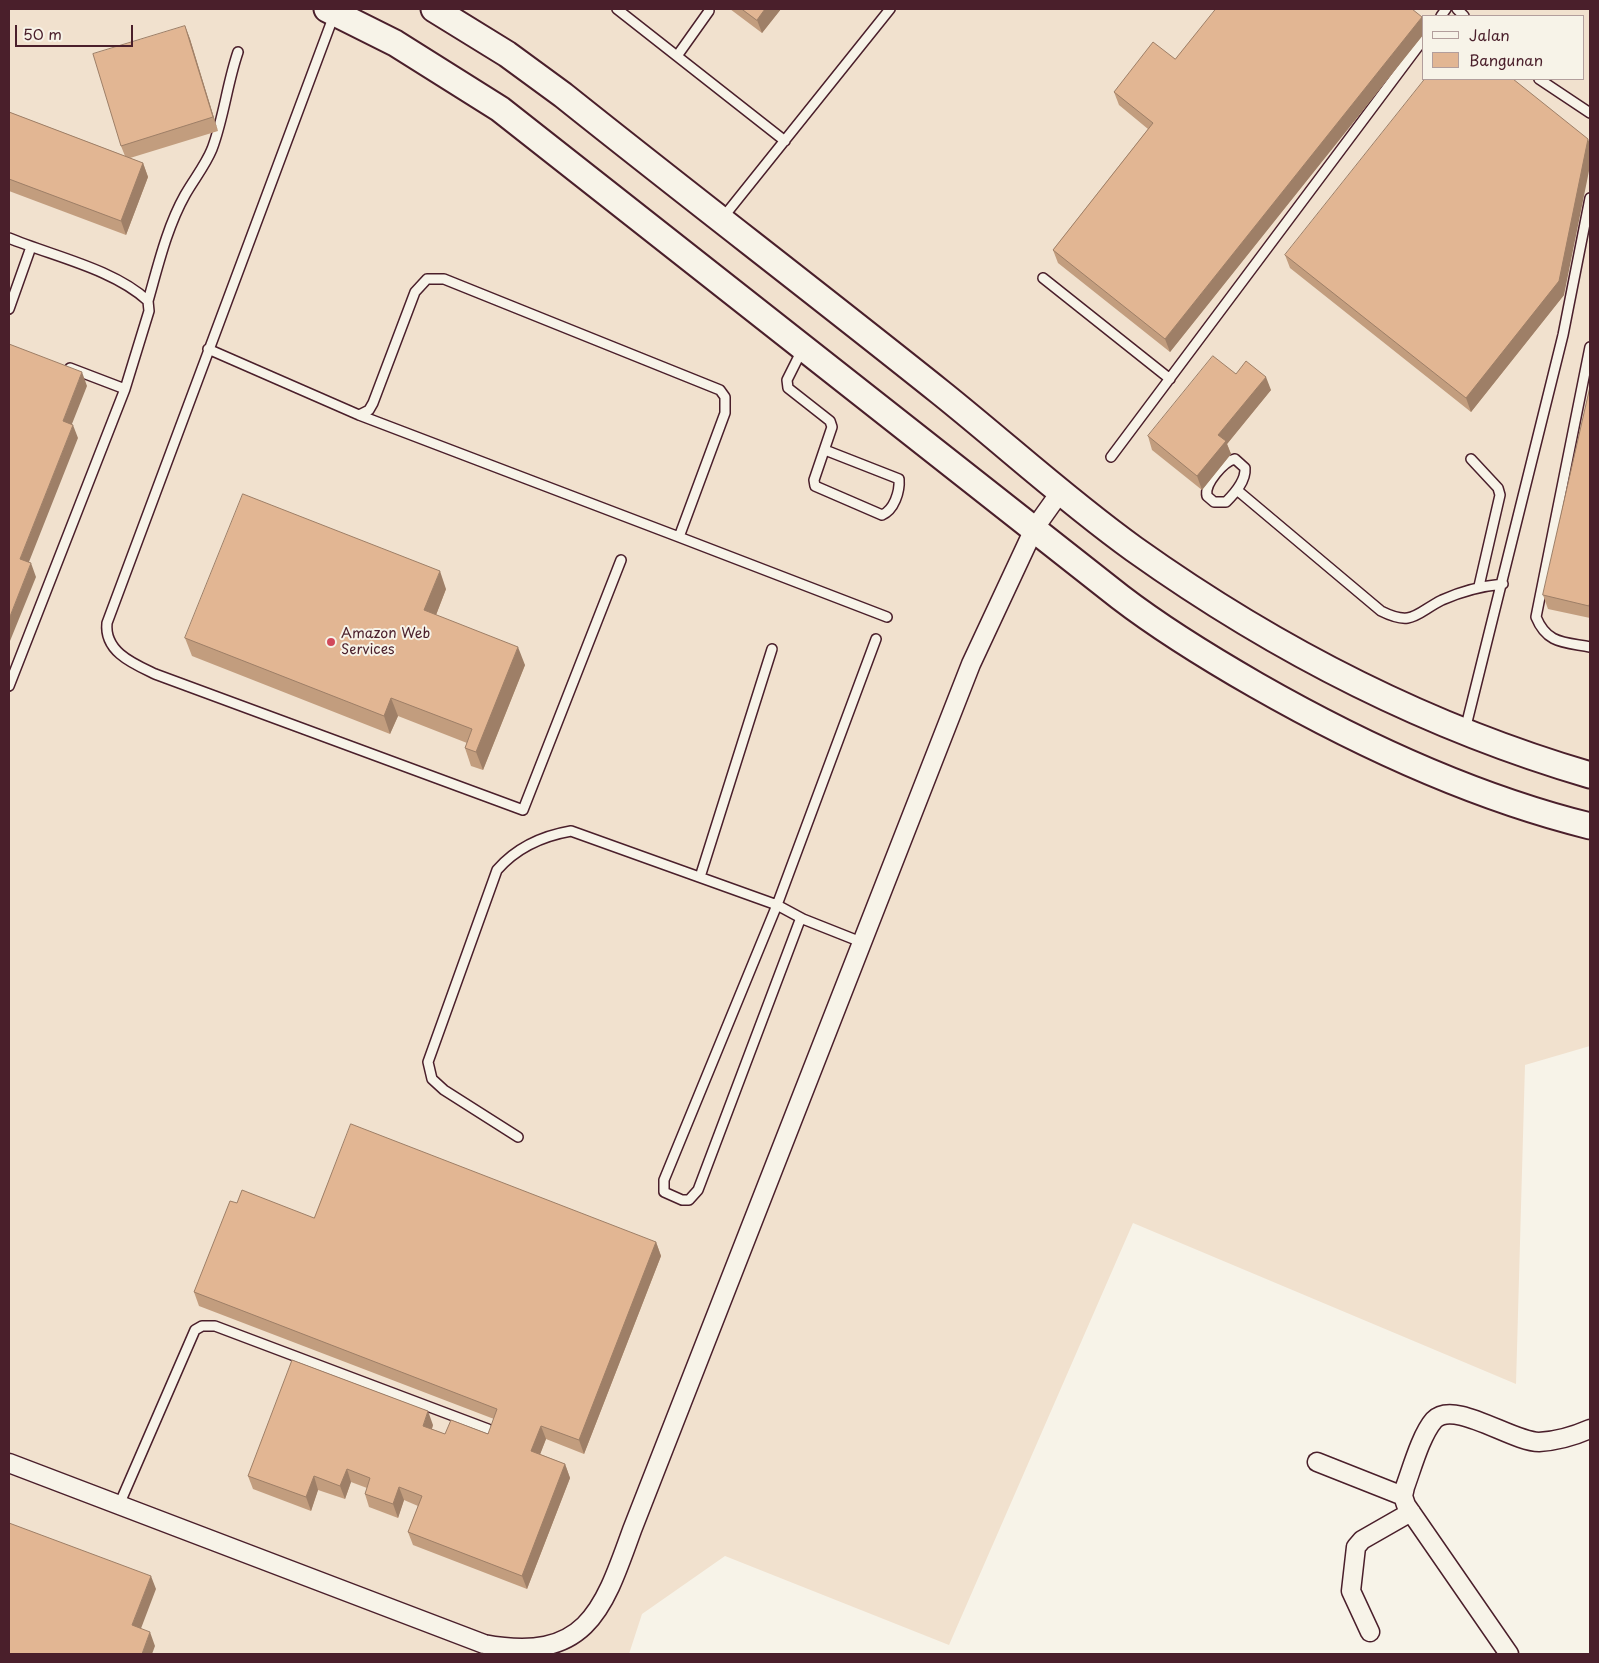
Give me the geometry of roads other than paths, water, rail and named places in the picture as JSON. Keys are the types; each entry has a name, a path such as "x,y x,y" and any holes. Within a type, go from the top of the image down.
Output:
{"street":[{"path":"331,10 395,43 500,109 1153,622 1197,652 1296,708 1436,775 1590,826"},
{"path":"448,12 563,95 941,392 1060,491 1134,548 1258,629 1361,686 1464,732 1528,756 1590,775"},
{"path":"9,1463 475,1641 508,1651 538,1653 560,1647 580,1634 592,1623 601,1610 614,1582 635,1521 971,664 1034,529 1060,491"},
{"path":"1509,1654 1407,1504 1405,1487 1428,1430 1441,1416 1455,1414 1523,1439 1538,1442 1576,1436 1590,1429"},
{"path":"1317,1462 1407,1504"},
{"path":"1370,1632 1351,1591 1356,1548 1362,1540 1407,1504"}],"lane":[{"path":"617,9 785,141"},
{"path":"721,220 890,9"},
{"path":"331,10 107,623 107,634 114,648 132,663 155,674 523,810 620,560"},
{"path":"677,56 709,11"},
{"path":"1111,457 1422,41"},
{"path":"9,686 125,389 146,327 149,311 148,300 166,241 185,195 202,171 217,135 228,82 238,52"},
{"path":"1540,80 1590,113"},
{"path":"1464,732 1503,584 1526,476 1563,335 1590,198"},
{"path":"9,238 117,279 135,288 148,300"},
{"path":"9,309 31,247"},
{"path":"359,415 369,410 373,403 415,292 427,278 444,280 720,390 725,397 725,413 679,537"},
{"path":"1044,278 1170,378"},
{"path":"1590,347 1536,617 1544,634 1550,638 1590,647"},
{"path":"804,348 787,380 787,384 794,395 830,422 831,434 825,450 814,480 816,486 882,515 892,508 899,479 825,450"},
{"path":"208,349 359,415 887,617"},
{"path":"63,365 125,389"},
{"path":"1235,459 1242,464 1246,472 1237,490 1226,502 1220,504 1214,502 1206,492 1225,464 1235,459"},
{"path":"1471,459 1498,488 1500,495 1479,586"},
{"path":"1237,490 1381,611 1394,617 1419,615 1440,601 1479,586 1503,584"},
{"path":"803,919 800,920 698,1190 689,1200 682,1200 664,1192 664,1180 777,905 876,639"},
{"path":"700,877 772,649"},
{"path":"518,1137 444,1090 432,1079 428,1062 497,870 507,858 521,848 549,834 571,831 777,905 803,919 835,929 862,942"},
{"path":"118,1505 195,1330 202,1326 215,1326 488,1429"}],"place":[{"name":"Amazon Web Services","path":"331,642"}]}
